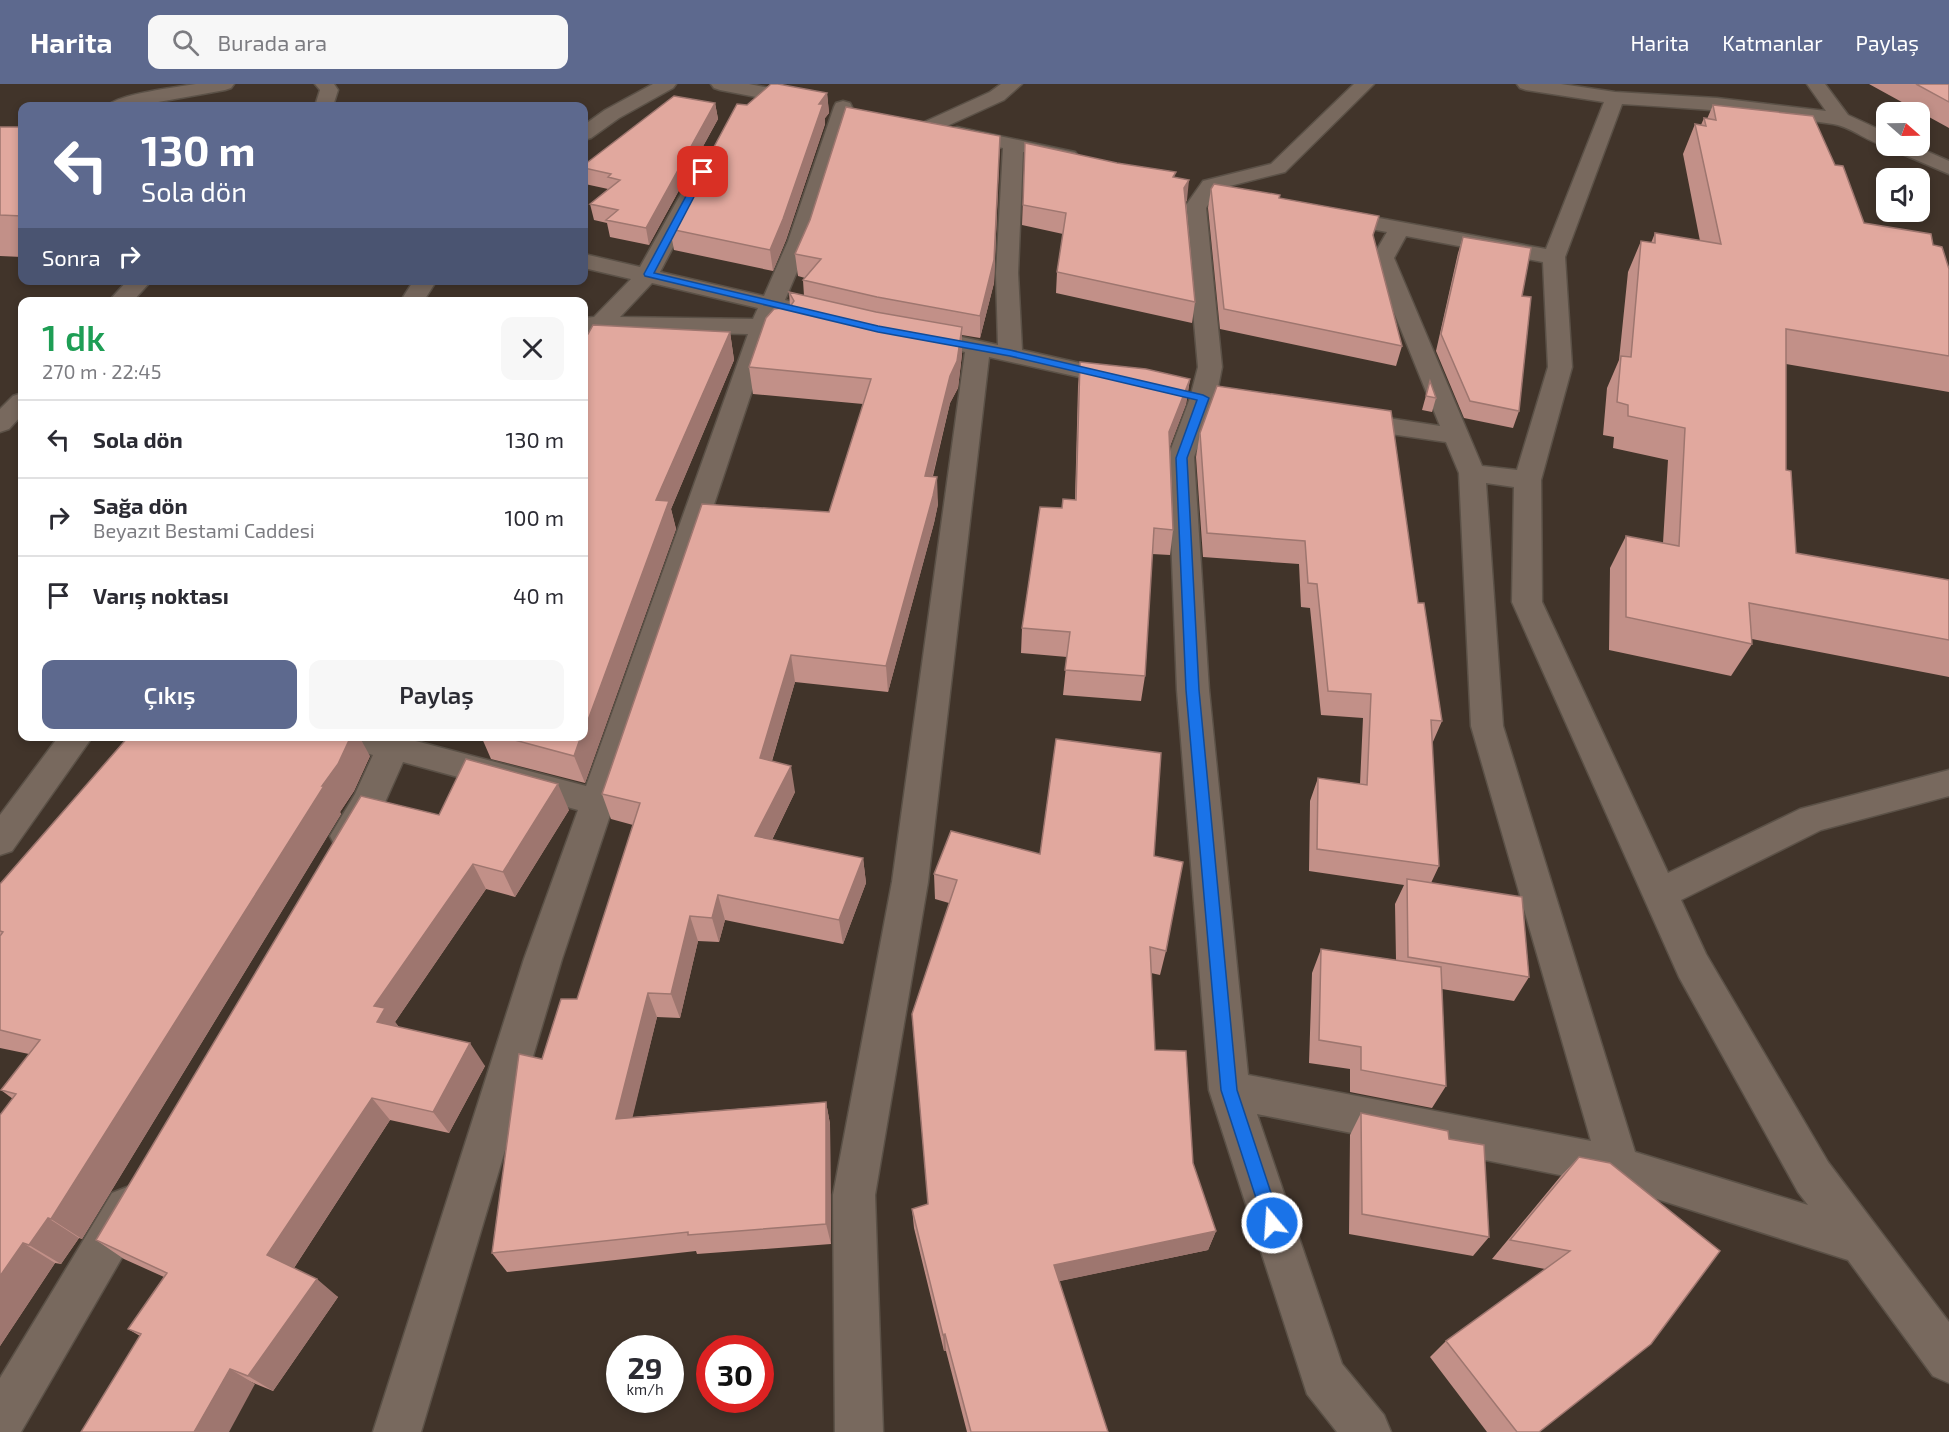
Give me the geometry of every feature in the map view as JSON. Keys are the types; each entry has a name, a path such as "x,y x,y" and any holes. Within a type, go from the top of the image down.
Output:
{"street":[{"path":"130,102 225,84"},
{"path":"324,84 329,90 325,102"},
{"path":"588,131 612,114 667,84"},
{"path":"396,1432 543,959 767,315 854,109 720,84"},
{"path":"929,127 997,96 1013,84"},
{"path":"1198,182 1278,168 1365,84"},
{"path":"1526,84 1616,98 1717,104 1841,119 1876,135"},
{"path":"1816,84 1841,119"},
{"path":"735,110 746,90"},
{"path":"1616,98 1554,257 1560,367 1528,480 1527,602 1692,964 1813,1177 1949,1360"},
{"path":"908,122 1083,159"},
{"path":"860,1432 854,1195 910,882 1007,273 1013,145"},
{"path":"1922,156 1949,168"},
{"path":"588,340 592,325 648,274 703,172"},
{"path":"1198,182 1254,195"},
{"path":"1198,182 1195,208 1210,367 1203,398 1181,458 1193,690 1229,1090 1323,1378 1367,1432"},
{"path":"1355,218 1399,229 1554,257"},
{"path":"1399,229 1383,258 1472,473 1487,726 1619,1167"},
{"path":"588,262 648,274 767,315"},
{"path":"124,297 136,285"},
{"path":"592,325 767,315 811,321"},
{"path":"934,339 994,350 1146,385"},
{"path":"0,424 18,405"},
{"path":"1329,417 1456,436"},
{"path":"1472,473 1528,480"},
{"path":"0,842 73,741"},
{"path":"332,862 369,800 396,742 598,802"},
{"path":"1659,894 1812,819 1949,783"},
{"path":"1229,1090 1619,1167 1862,1243"},
{"path":"0,1422 142,1182"}],"building":[{"path":"771,84 827,93 819,104 823,104 770,250 670,229 737,104 747,105"},
{"path":"1916,84 1949,84 1949,102"},
{"path":"674,96 715,103 646,228 606,220 618,210 590,204 620,180 608,177 611,174 588,169 588,162"},
{"path":"1713,105 1813,116 1835,165 1843,166 1864,223 1931,234 1933,245 1942,247 1949,269 1949,356 1786,329 1786,470 1791,471 1796,553 1949,580 1949,640 1749,603 1752,644 1626,617 1626,536 1679,546 1685,428 1628,416 1628,405 1617,402 1621,356 1631,357 1641,241 1655,243 1655,233 1721,244 1695,124 1706,126 1704,118 1716,120"},
{"path":"846,107 1000,136 994,260 980,316 877,297 803,280 821,259 795,254 810,220"},
{"path":"0,127 18,127 18,216 0,215"},
{"path":"1025,143 1117,163 1176,172 1173,177 1189,180 1184,188 1195,302 1057,272 1066,213 1023,205"},
{"path":"1214,184 1379,216 1373,235 1402,346 1224,309 1211,189"},
{"path":"1463,237 1531,248 1522,296 1531,297 1519,411 1470,401 1441,334"},
{"path":"789,292 876,312 962,327 957,361 950,376 925,476 937,477 933,496 886,666 791,655 760,758 791,766 755,836 863,858 839,920 718,895 712,918 690,916 671,994 648,993 616,1119 826,1102 826,1224 688,1235 688,1232 492,1253 519,1054 542,1059 561,999 577,999 640,803 602,794 702,504 829,512 871,379 749,367 766,318 774,309 790,307 794,301"},
{"path":"593,325 730,332 656,500 669,501 588,720 588,334"},
{"path":"1080,362 1146,369 1190,379 1169,432 1173,530 1154,528 1145,676 1065,670 1070,632 1022,628 1040,507 1062,508 1063,499 1076,500"},
{"path":"1430,381 1436,398 1426,396"},
{"path":"1217,386 1391,411 1418,603 1424,603 1442,721 1431,720 1439,866 1317,849 1318,778 1367,785 1371,694 1328,691 1317,584 1308,583 1305,541 1207,533 1200,433"},
{"path":"1056,739 1161,753 1154,856 1183,862 1166,951 1150,947 1155,1050 1186,1051 1193,1163 1216,1231 1054,1265 1108,1432 971,1432 945,1334 943,1335 912,1209 928,1204 912,1014 957,880 934,874 951,831 1040,854"},
{"path":"125,741 349,741 338,764 51,1219 48,1218 29,1245 23,1243 0,1276 0,1115 16,1094 1,1090 40,1040 0,1030 0,936 3,932 0,931 0,884"},
{"path":"518,741 579,741 574,756"},
{"path":"466,759 558,784 503,872 473,864 374,1006 385,1008 377,1022 470,1043 433,1112 372,1098 267,1255 317,1279 248,1376 230,1369 194,1432 81,1432 141,1334 128,1329 167,1273 96,1240 361,796 439,815"},
{"path":"1407,879 1522,897 1529,977 1408,957"},
{"path":"1321,949 1441,967 1446,1086 1361,1070 1361,1047 1319,1040"},
{"path":"1361,1113 1448,1131 1449,1139 1484,1145 1489,1237 1362,1214"},
{"path":"1579,1157 1610,1163 1720,1251 1651,1344 1539,1432 1517,1432 1446,1341 1570,1251 1510,1240"}],"route":[{"path":"703,172 648,274 878,329 1010,353 1203,398 1181,458 1193,690 1229,1090 1272,1223"}]}
